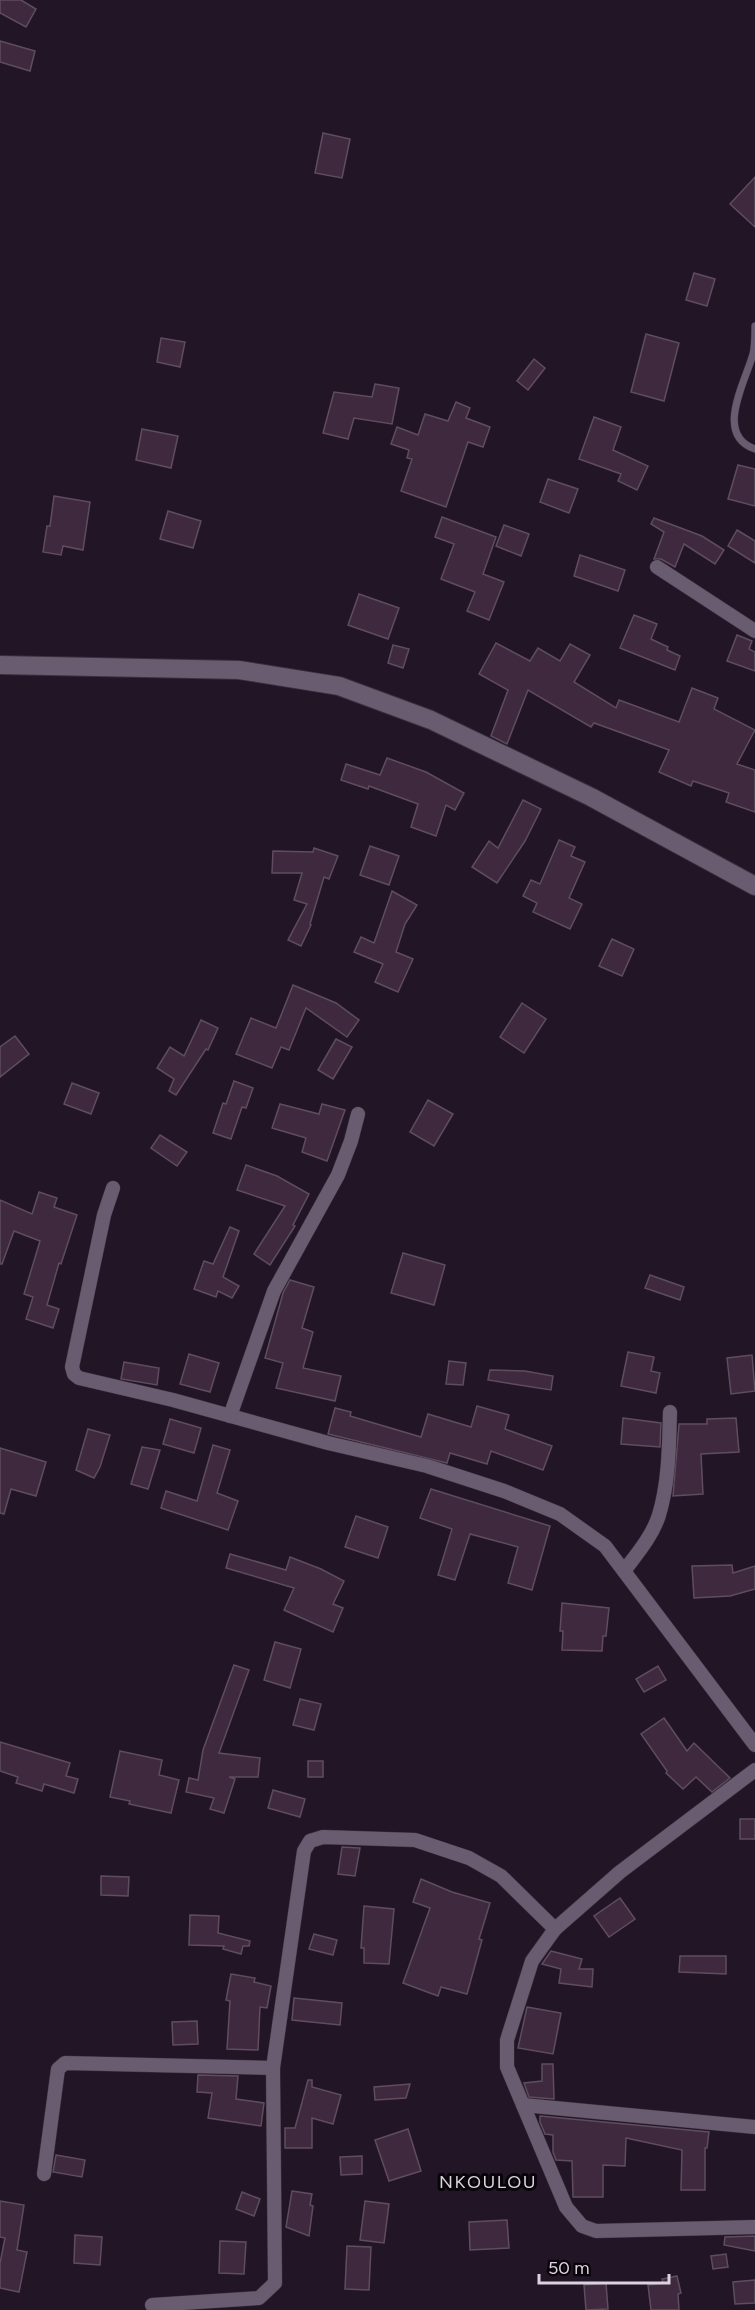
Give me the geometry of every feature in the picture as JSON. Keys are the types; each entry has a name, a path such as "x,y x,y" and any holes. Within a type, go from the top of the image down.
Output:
{"street":[{"path":"657,567 755,631"},
{"path":"0,665 239,670 339,686 453,730 591,797 755,886"},
{"path":"230,1416 274,1291 338,1175 358,1114"},
{"path":"113,1188 104,1215 72,1368 74,1374 79,1378 328,1443 428,1466 504,1491 560,1514 605,1546 755,1745"},
{"path":"624,1571 640,1550 659,1517 667,1476 670,1412"},
{"path":"755,1770 620,1872 555,1929 532,1961 507,2040 507,2067 566,2208 582,2226 596,2231 755,2227"},
{"path":"152,2305 259,2298 275,2283 273,2068 304,1851 310,1841 323,1837 415,1840 469,1858 501,1876 555,1929"},
{"path":"44,2174 58,2070 65,2063 273,2068"},
{"path":"523,2105 755,2127"}],"lane":[{"path":"755,326 754,351 733,419 735,434 744,445 755,449"}],"building":[{"path":"0,0 21,0 36,9 26,27 0,13"},
{"path":"0,41 35,51 30,71 0,62"},
{"path":"323,133 350,139 342,178 315,173"},
{"path":"755,177 755,227 730,204"},
{"path":"694,273 715,279 707,306 686,300"},
{"path":"646,334 679,343 664,401 631,392"},
{"path":"161,338 185,342 180,367 157,362"},
{"path":"534,359 545,368 528,390 517,381"},
{"path":"375,384 399,388 392,424 354,418 348,439 323,433 334,392 372,397"},
{"path":"456,402 470,408 466,418 490,427 483,447 468,442 446,507 401,491 412,459 407,458 409,450 391,444 397,427 418,435 425,414 448,421"},
{"path":"594,417 621,427 613,450 648,466 637,490 618,481 621,474 579,459"},
{"path":"142,429 178,436 171,468 136,460"},
{"path":"738,465 755,469 755,506 728,499"},
{"path":"548,479 578,489 569,513 540,502"},
{"path":"54,496 90,502 83,550 63,546 61,555 43,552 47,526 50,526"},
{"path":"168,511 201,521 193,548 160,539"},
{"path":"442,517 496,537 483,574 504,582 489,620 467,611 475,592 441,579 454,544 435,537"},
{"path":"654,518 702,536 724,550 715,564 684,544 675,567 661,559 654,559 664,532 651,524"},
{"path":"504,525 529,534 521,556 496,546"},
{"path":"737,530 755,541 755,563 728,546"},
{"path":"580,555 625,570 618,591 574,576"},
{"path":"359,594 399,608 388,639 348,625"},
{"path":"634,615 657,624 651,639 680,656 675,670 620,648"},
{"path":"737,635 752,641 749,649 755,652 755,671 727,661"},
{"path":"496,643 530,661 538,648 560,661 570,644 590,655 574,682 616,708 619,700 679,722 692,688 718,698 714,709 755,730 737,764 755,770 755,812 726,802 729,793 693,781 691,786 659,772 669,750 594,723 591,727 528,690 507,744 491,736 508,690 479,674"},
{"path":"393,645 409,649 403,668 388,663"},
{"path":"387,758 426,772 464,793 455,810 446,805 436,836 411,827 418,804 369,786 368,789 341,780 346,764 380,775"},
{"path":"523,800 541,809 525,841 497,883 472,867 489,841 498,848"},
{"path":"559,840 575,847 571,856 585,862 569,898 582,904 570,929 533,912 537,903 523,896 531,880 540,884"},
{"path":"370,846 399,856 389,885 360,875"},
{"path":"314,848 338,856 329,879 324,877 311,925 301,946 288,940 307,904 294,900 302,873 272,873 273,851 313,852"},
{"path":"392,891 417,905 405,924 396,952 413,959 398,992 375,982 383,964 354,952 361,937 374,943"},
{"path":"612,939 634,949 622,976 599,966"},
{"path":"293,985 336,1003 359,1020 347,1037 306,1008 289,1050 281,1047 272,1068 236,1054 251,1018 276,1028"},
{"path":"522,1003 546,1019 524,1053 500,1037"},
{"path":"201,1020 218,1028 208,1050 206,1049 176,1095 169,1091 174,1079 157,1068 170,1047 184,1056"},
{"path":"15,1036 29,1054 0,1077 0,1047"},
{"path":"336,1039 352,1047 333,1079 318,1070"},
{"path":"234,1081 253,1088 246,1108 242,1107 231,1139 213,1133 223,1103 226,1104"},
{"path":"72,1083 99,1093 91,1114 64,1104"},
{"path":"428,1100 453,1114 434,1146 410,1132"},
{"path":"280,1104 319,1114 322,1104 345,1110 327,1161 302,1152 306,1138 272,1128"},
{"path":"160,1135 187,1152 177,1166 151,1148"},
{"path":"246,1165 277,1176 309,1194 293,1225 295,1226 270,1265 254,1254 285,1206 237,1190"},
{"path":"39,1192 57,1198 54,1207 77,1215 61,1264 59,1263 47,1305 59,1309 53,1328 26,1319 33,1297 24,1294 40,1241 14,1231 2,1264 0,1264 0,1200 32,1214"},
{"path":"230,1227 239,1231 223,1277 239,1286 232,1298 218,1291 216,1297 194,1289 204,1261 213,1264"},
{"path":"403,1253 445,1265 434,1305 391,1293"},
{"path":"650,1275 684,1287 680,1300 645,1288"},
{"path":"290,1280 314,1287 302,1328 313,1332 303,1368 341,1376 335,1401 276,1388 283,1363 265,1358 283,1293"},
{"path":"628,1352 654,1357 651,1371 660,1373 656,1393 621,1386"},
{"path":"189,1354 219,1363 210,1392 180,1384"},
{"path":"752,1355 755,1391 731,1394 727,1358"},
{"path":"449,1361 466,1363 463,1385 446,1384"},
{"path":"124,1362 159,1368 157,1385 121,1379"},
{"path":"490,1370 525,1371 553,1376 551,1390 488,1380"},
{"path":"477,1406 509,1415 505,1429 552,1446 543,1470 491,1451 487,1464 450,1453 447,1463 328,1434 335,1408 351,1412 350,1416 421,1437 428,1414 471,1427"},
{"path":"623,1418 661,1423 660,1447 621,1444"},
{"path":"736,1418 739,1452 701,1454 703,1494 673,1496 679,1424 707,1424 707,1419"},
{"path":"170,1419 201,1428 194,1453 163,1444"},
{"path":"88,1429 110,1435 94,1478 76,1470"},
{"path":"213,1445 230,1450 217,1493 238,1501 228,1530 161,1508 166,1491 197,1501"},
{"path":"142,1447 160,1450 148,1489 131,1484"},
{"path":"0,1448 46,1462 36,1496 11,1489 4,1514 0,1513"},
{"path":"431,1489 550,1526 532,1590 508,1583 518,1547 470,1534 455,1580 438,1575 452,1529 420,1518"},
{"path":"356,1516 388,1527 378,1558 345,1547"},
{"path":"230,1554 286,1570 290,1557 344,1581 333,1604 343,1608 333,1632 284,1610 294,1588 226,1568"},
{"path":"732,1565 733,1573 755,1566 755,1589 730,1596 694,1598 692,1566"},
{"path":"562,1603 609,1608 602,1651 562,1650 563,1631 560,1631"},
{"path":"275,1642 301,1649 290,1688 264,1680"},
{"path":"234,1665 249,1670 219,1753 260,1758 258,1777 229,1777 235,1779 224,1813 210,1809 214,1798 186,1792 189,1778 198,1780 203,1750"},
{"path":"658,1666 666,1680 644,1692 636,1679"},
{"path":"300,1699 321,1704 314,1730 293,1725"},
{"path":"664,1718 687,1751 694,1743 730,1778 712,1792 696,1777 683,1789 666,1773 667,1771 641,1734"},
{"path":"0,1742 70,1763 66,1776 78,1779 74,1793 44,1784 42,1791 16,1783 18,1777 0,1771"},
{"path":"120,1751 162,1760 159,1775 179,1780 171,1813 129,1804 130,1801 110,1797"},
{"path":"308,1761 323,1761 323,1777 308,1777"},
{"path":"273,1790 305,1799 300,1817 268,1808"},
{"path":"740,1819 755,1819 755,1839 740,1839"},
{"path":"342,1847 360,1848 355,1876 338,1874"},
{"path":"101,1876 129,1877 128,1896 101,1895"},
{"path":"421,1879 452,1892 490,1903 479,1939 482,1940 467,1994 441,1987 438,1996 403,1983 430,1908 413,1902"},
{"path":"620,1898 635,1919 609,1937 594,1916"},
{"path":"364,1906 394,1909 389,1964 364,1963 364,1948 361,1948"},
{"path":"190,1915 219,1916 218,1933 250,1941 249,1946 243,1946 241,1954 223,1949 224,1946 189,1945"},
{"path":"314,1934 337,1940 333,1955 309,1949"},
{"path":"551,1951 582,1959 579,1969 593,1969 592,1987 559,1983 561,1969 542,1964"},
{"path":"680,1956 726,1956 726,1974 679,1972"},
{"path":"231,1974 255,1978 254,1982 271,1986 267,2008 260,2007 258,2050 227,2049 230,2001 226,2000"},
{"path":"294,1998 342,2003 340,2025 292,2020"},
{"path":"527,2007 561,2013 553,2054 518,2048"},
{"path":"197,2021 198,2044 173,2045 172,2022"},
{"path":"542,2064 553,2064 554,2099 529,2097 524,2083 542,2081"},
{"path":"198,2075 238,2076 236,2099 264,2103 261,2126 208,2118 212,2093 197,2092"},
{"path":"308,2080 312,2080 312,2087 341,2095 333,2124 312,2118 312,2148 285,2148 285,2128 295,2128"},
{"path":"410,2084 406,2098 375,2100 374,2087"},
{"path":"540,2116 709,2132 707,2148 705,2148 705,2190 681,2190 682,2150 626,2138 625,2166 603,2165 603,2197 573,2197 572,2161 556,2160 553,2152 553,2135 545,2134"},
{"path":"408,2129 421,2171 389,2181 375,2140"},
{"path":"56,2155 85,2160 82,2177 53,2172"},
{"path":"362,2156 362,2174 341,2175 340,2157"},
{"path":"292,2191 312,2194 310,2205 313,2206 309,2236 286,2227"},
{"path":"242,2192 260,2199 254,2216 236,2209"},
{"path":"0,2201 24,2205 17,2250 27,2252 19,2292 0,2288 0,2263 5,2238 0,2237"},
{"path":"365,2201 389,2204 384,2243 360,2240"},
{"path":"507,2220 509,2248 470,2250 469,2222"},
{"path":"75,2235 102,2237 100,2265 74,2263"},
{"path":"755,2236 755,2251 724,2245 725,2237"},
{"path":"220,2241 246,2242 244,2274 219,2273"},
{"path":"347,2246 371,2247 369,2290 345,2289"},
{"path":"726,2254 728,2267 713,2269 711,2256"},
{"path":"677,2276 681,2293 678,2294 679,2310 651,2310 648,2285 663,2283 662,2279"},
{"path":"755,2280 755,2303 735,2304 733,2282"},
{"path":"606,2283 608,2309 586,2310 584,2285"}],"district":[{"name":"NKOULOU","path":"488,2182"}]}
